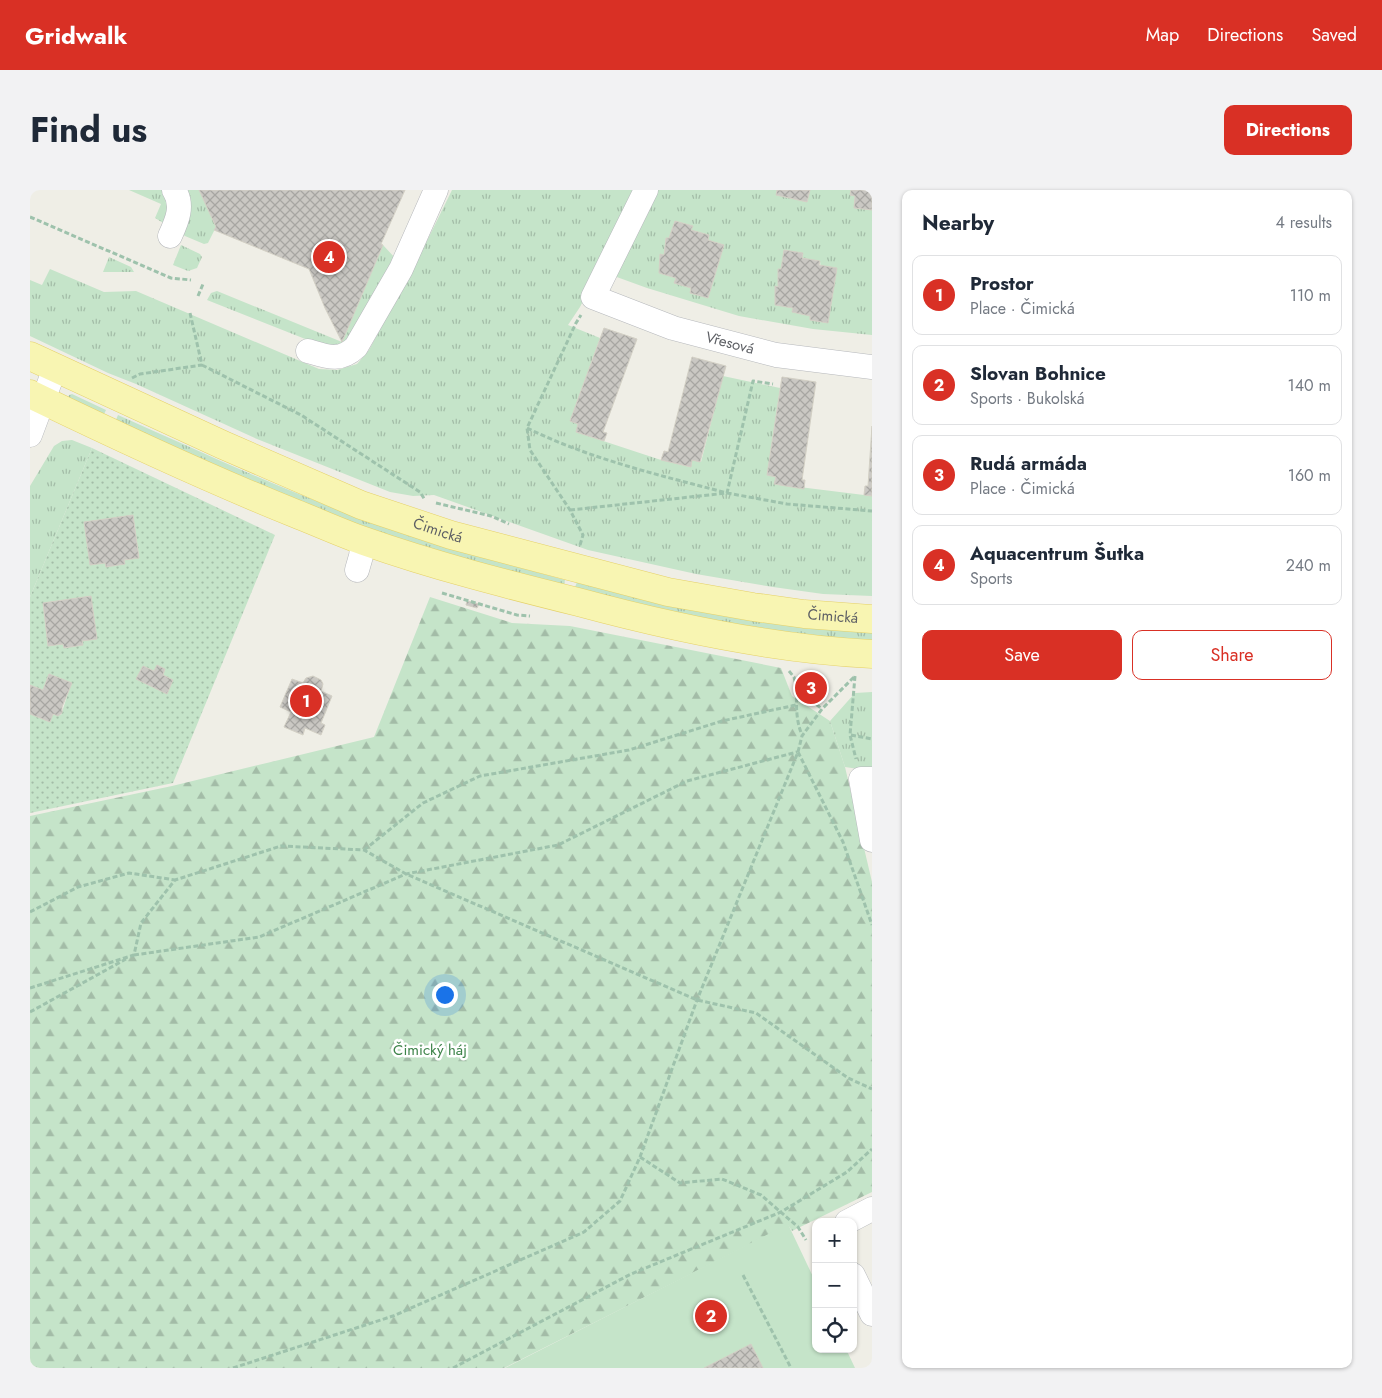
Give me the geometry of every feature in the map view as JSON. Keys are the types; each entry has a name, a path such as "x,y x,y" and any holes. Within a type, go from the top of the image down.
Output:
{"main road":[{"name":"Čimická","path":"30,356 223,445 361,505 451,535 668,592 804,614 872,619"},
{"path":"37,397 194,471 363,540 451,569 647,620 861,661"}],"street":[{"path":"170,236 178,220 179,210 178,196 174,190"},
{"path":"308,351 331,358 348,354 356,347 401,269 436,190"},
{"path":"593,298 646,190"},
{"name":"Vřesová","path":"593,298 672,328 776,355 872,367"},
{"path":"30,435 37,397 55,368"},
{"path":"357,570 363,540"},
{"path":"866,779 872,840"},
{"path":"855,1218 872,1209"},
{"path":"857,1283 872,1314"}],"path":[{"path":"30,217 171,278 191,280"},
{"path":"198,296 203,284"},
{"path":"583,535 570,510 530,450 527,428 576,323 593,298"},
{"path":"190,314 202,365"},
{"path":"140,374 202,365 301,415 420,492 425,500"},
{"path":"727,493 753,381 773,384"},
{"path":"527,428 557,443 640,470 727,493 787,504 872,511"},
{"path":"570,510 727,493"},
{"path":"233,1368 393,1316 584,1232 620,1201 640,1157 697,1000 798,752 802,736 861,661"},
{"path":"861,661 850,735 866,779"},
{"path":"784,664 794,677 797,689 796,705 802,736"},
{"path":"797,689 822,709"},
{"path":"364,850 423,803 480,776 629,750 722,720 796,705"},
{"path":"850,735 872,739"},
{"path":"30,988 134,955 259,937 406,874 558,845 687,781 798,752"},
{"path":"798,752 843,842 872,925"},
{"path":"30,912 78,887 129,873 175,880 281,846 364,850 406,874 697,1000 756,1013 848,1078 872,1089"},
{"path":"30,1012 134,955 141,923 175,880"},
{"path":"453,1368 631,1274 781,1212 847,1172 872,1149"},
{"path":"640,1157 680,1183 722,1179 761,1196 798,1227 806,1240"},
{"path":"743,1275 791,1368"}],"green space":[{"path":"129,190 199,190 216,227 208,243 204,244 185,236 155,218 161,204"},
{"path":"452,190 640,190 580,307 568,325 600,338 570,421 578,424 576,432 661,460 690,467 692,460 701,462 723,376 780,388 767,475 776,477 775,484 872,496 872,596 823,594 696,574 588,550 434,495 413,496 390,492 257,439 30,336 30,280 42,285 50,269 104,292 136,291 319,369 337,370 357,364 369,350 420,255"},
{"path":"654,190 777,190 776,195 807,202 810,190 851,190 850,195 855,196 854,208 872,210 872,335 813,329 739,316 614,276","holes":["675,221 692,226 691,230 708,240 724,245 708,298 690,293 691,288 674,283 676,278 659,273 660,255 664,255 666,238 669,238","803,254 802,258 820,261 828,323 810,320 810,316 793,312 793,308 775,305 778,269 781,269"]},
{"path":"181,245 200,254 202,257 197,268 188,271 173,265"},
{"path":"383,245 396,259 351,340 341,346 323,346 207,300 211,293 217,291 342,342"},
{"path":"109,257 131,267 134,272 103,272"},
{"path":"72,394 106,410 103,416 68,399 69,395"},
{"path":"118,415 253,475 334,508 419,537 565,580 563,589 433,551 325,513 115,422"},
{"path":"72,440 92,448 30,597 30,486 54,446 62,441"},
{"path":"92,448 275,535 173,783 30,813 30,714 61,715 71,684 49,674 43,690 30,685 30,597","holes":["133,515 139,557 124,560 124,564 106,567 105,563","91,596 97,639 82,641 82,645 64,648 63,644 48,645 43,603","143,666 154,671 165,669 163,675 173,680 167,693 137,679"]},
{"path":"577,582 872,630 872,642 715,623 574,590"},
{"name":"Čimický háj","path":"430,597 512,623 570,626 781,668 792,696 830,721 845,767 872,882 872,1192 819,1218 812,1218 812,1221 792,1231 788,1225 504,1368 30,1368 30,816 172,786 374,737"},
{"path":"872,692 872,771 845,767 830,721 855,693"},
{"path":"788,1224 812,1275 812,1353 848,1353 855,1368 505,1368"}],"building":[{"path":"199,190 405,190 342,342 309,269 214,230 216,227"},
{"path":"777,190 810,190 807,202 776,195"},
{"path":"851,190 872,190 872,210 854,208 855,196 850,195"},
{"path":"675,221 693,226 691,230 709,235 708,240 724,245 708,298 690,293 691,288 674,283 676,278 659,273 660,254 664,255 666,238 669,238"},
{"path":"784,250 803,253 802,258 820,261 819,265 837,268 828,323 810,320 810,316 792,312 793,308 775,305 775,286 778,287 778,269 781,269"},
{"path":"604,328 637,339 603,432 607,433 604,441 576,432 578,424 570,421"},
{"path":"692,357 726,366 700,462 692,460 691,467 661,460 664,451 668,452"},
{"path":"782,377 816,382 802,480 805,480 804,489 774,484 776,477 767,475"},
{"path":"872,426 872,496 864,495 865,486 868,486"},
{"path":"133,515 139,558 124,560 125,564 106,567 105,563 90,565 84,522"},
{"path":"91,596 97,639 82,641 83,645 64,648 63,644 48,646 43,603"},
{"path":"467,601 479,604 477,608 466,605"},
{"path":"157,665 165,669 163,675 173,680 167,694 136,679 143,666 154,671"},
{"path":"49,674 72,683 62,707 62,713 58,716 53,714 50,722 30,714 30,685 43,690"},
{"path":"313,676 321,680 323,684 321,691 332,696 321,723 325,725 321,735 305,728 303,735 284,727 291,712 280,707 292,679 303,683 306,678"},
{"path":"751,1344 763,1368 704,1368"}],"place":[{"name":"Aquacentrum Šutka","path":"329,257"},
{"name":"Rudá armáda","path":"811,688"},
{"name":"Prostor","path":"306,701"},
{"name":"Slovan Bohnice","path":"711,1316"}]}
